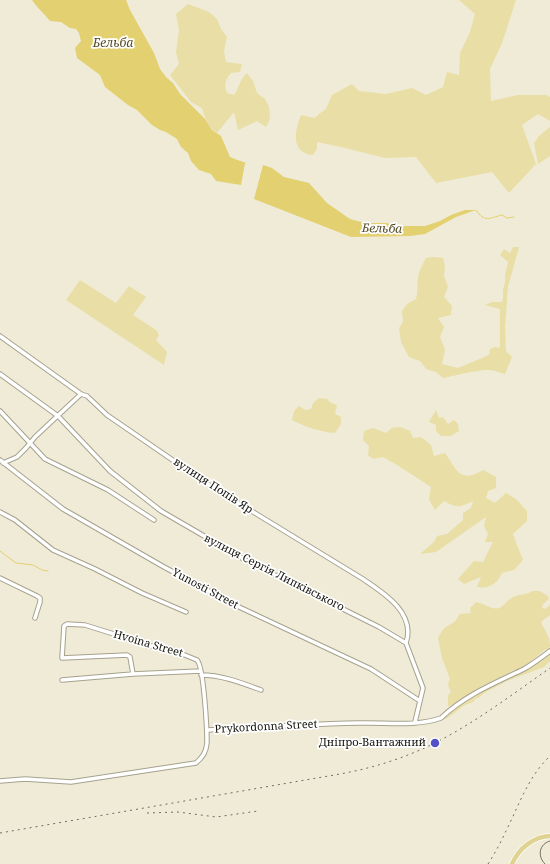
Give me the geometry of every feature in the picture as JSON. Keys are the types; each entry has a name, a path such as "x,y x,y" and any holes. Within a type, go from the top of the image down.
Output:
{"main road":[{"path":"512,864 520,850 527,844 534,839 549,836"}],"street":[{"name":"вулиця Попів Яр","path":"0,336 81,394 87,396 107,415 209,485 386,595 399,608 406,622 409,634 406,643"},
{"name":"вулиця Сергія Липківського","path":"0,374 58,416 110,471 161,511 247,561 379,627 406,643"},
{"path":"2,461 17,456 81,394"},
{"path":"0,411 45,458 108,490 154,520"},
{"name":"Yunosti Street","path":"2,461 62,509 164,567 237,606 371,669 420,701"},
{"path":"0,512 15,520 53,550 142,593 186,612"},
{"path":"0,578 40,598 35,618"},
{"name":"Hvoina Street","path":"133,674 130,657 127,655 62,658 64,626 67,624 85,625 147,646 170,649 200,662 201,673"},
{"path":"406,643 424,688 415,722"},
{"name":"Prykordonna Street","path":"0,781 25,779 71,782 196,763 203,757 206,751 207,730 415,722 440,718 464,699 494,682 526,668 550,651"},
{"path":"201,673 207,730"},
{"path":"62,680 133,674 201,673 236,680 261,690"}],"shaded area":[{"path":"459,0 516,0 502,43 490,69 491,101 518,95 546,95 550,97 550,121 538,114 522,125 536,164 509,193 492,172 436,183 416,157 385,158 317,142 317,149 313,155 309,155 299,149 296,134 301,115 315,118 326,109 332,95 352,84 359,91 386,94 412,88 426,95 443,87 447,72 459,75 460,53 470,32 475,14"},
{"path":"188,4 209,12 217,19 221,29 227,37 224,51 226,62 242,64 240,72 231,73 227,78 225,85 227,93 234,95 242,78 247,73 253,81 257,93 265,99 269,107 270,119 266,127 257,121 238,130 234,112 217,133 209,125 202,108 191,102 170,75 179,64 176,52 179,30 176,14"},
{"path":"550,127 550,156 538,164 534,143 539,136"},
{"path":"513,247 519,247 508,287 505,327 506,351 512,357 505,374 494,370 486,370 443,378 436,372 426,369 420,361 409,357 401,342 399,328 403,322 402,311 407,304 416,299 419,274 426,258 434,257 443,258 445,266 444,276 448,287 444,297 452,306 451,315 438,318 444,327 440,337 445,350 442,364 458,368 489,355 490,349 495,347 500,348 500,309 485,305 492,302 502,302 508,262 500,255 504,249 510,253"},
{"path":"80,280 116,303 129,286 146,297 133,315 156,330 159,335 156,340 167,352 164,365 66,300"},
{"path":"319,398 327,399 331,403 337,405 335,414 341,417 341,424 335,433 313,429 292,420 294,411 299,406 305,410 311,409 313,403"},
{"path":"436,410 439,418 443,417 448,424 454,420 458,424 459,431 451,436 441,436 436,431 436,425 429,422"},
{"path":"400,427 410,431 413,438 421,437 431,445 434,456 445,453 456,470 460,473 469,476 483,470 496,477 496,488 488,491 486,498 495,503 506,493 516,499 527,511 527,521 513,534 523,560 514,570 502,573 495,583 485,587 477,587 481,577 464,584 458,579 474,561 483,562 493,542 485,542 488,534 484,526 486,517 436,552 420,554 434,542 437,536 447,534 463,520 463,513 471,508 473,501 465,505 456,506 444,501 435,510 429,500 431,487 383,457 373,459 368,455 369,446 363,440 364,431 373,428 386,433 392,428"},
{"path":"533,591 540,591 548,596 549,599 543,604 542,608 545,609 550,605 550,615 541,622 549,639 550,646 548,649 544,650 521,668 511,671 448,706 448,696 451,691 448,685 450,679 442,658 438,638 442,631 455,621 460,614 471,613 470,608 476,602 491,608 500,608 513,597"},
{"path":"550,653 550,661 544,667 507,681 484,693 473,702 465,705 444,719 446,715 465,701 493,685 524,671"}],"water":[{"name":"Бельба","path":"32,0 126,0 154,53 160,69 173,83 180,94 205,119 212,130 221,136 230,157 245,163 241,185 216,181 211,174 199,170 191,161 188,153 181,147 177,139 152,125 137,110 105,87 100,75 77,58 75,48 81,41 79,33 76,29 70,28 61,22 50,21"},
{"name":"Бельба","path":"263,165 272,168 284,177 309,183 327,203 350,219 365,223 387,223 395,226 425,226 465,210 476,210 456,217 425,234 410,236 351,237 254,199"}],"waterway":[{"name":"Бельба","path":"238,161 245,163"},
{"name":"Бельба","path":"476,210 482,217 485,218 502,215 507,218 514,217"},
{"path":"0,551 16,563 33,565 42,570 48,571"}],"tram line":[{"path":"545,864 542,861 540,851 541,847 550,841"}],"railway":[{"path":"0,833 340,774 377,766 412,753 450,735 494,707 550,668"},
{"path":"488,864 530,782 542,764 550,756"},
{"path":"147,813 178,812 216,817 258,811"}],"place":[{"name":"Дніпро-Вантажний","path":"435,743"}]}
